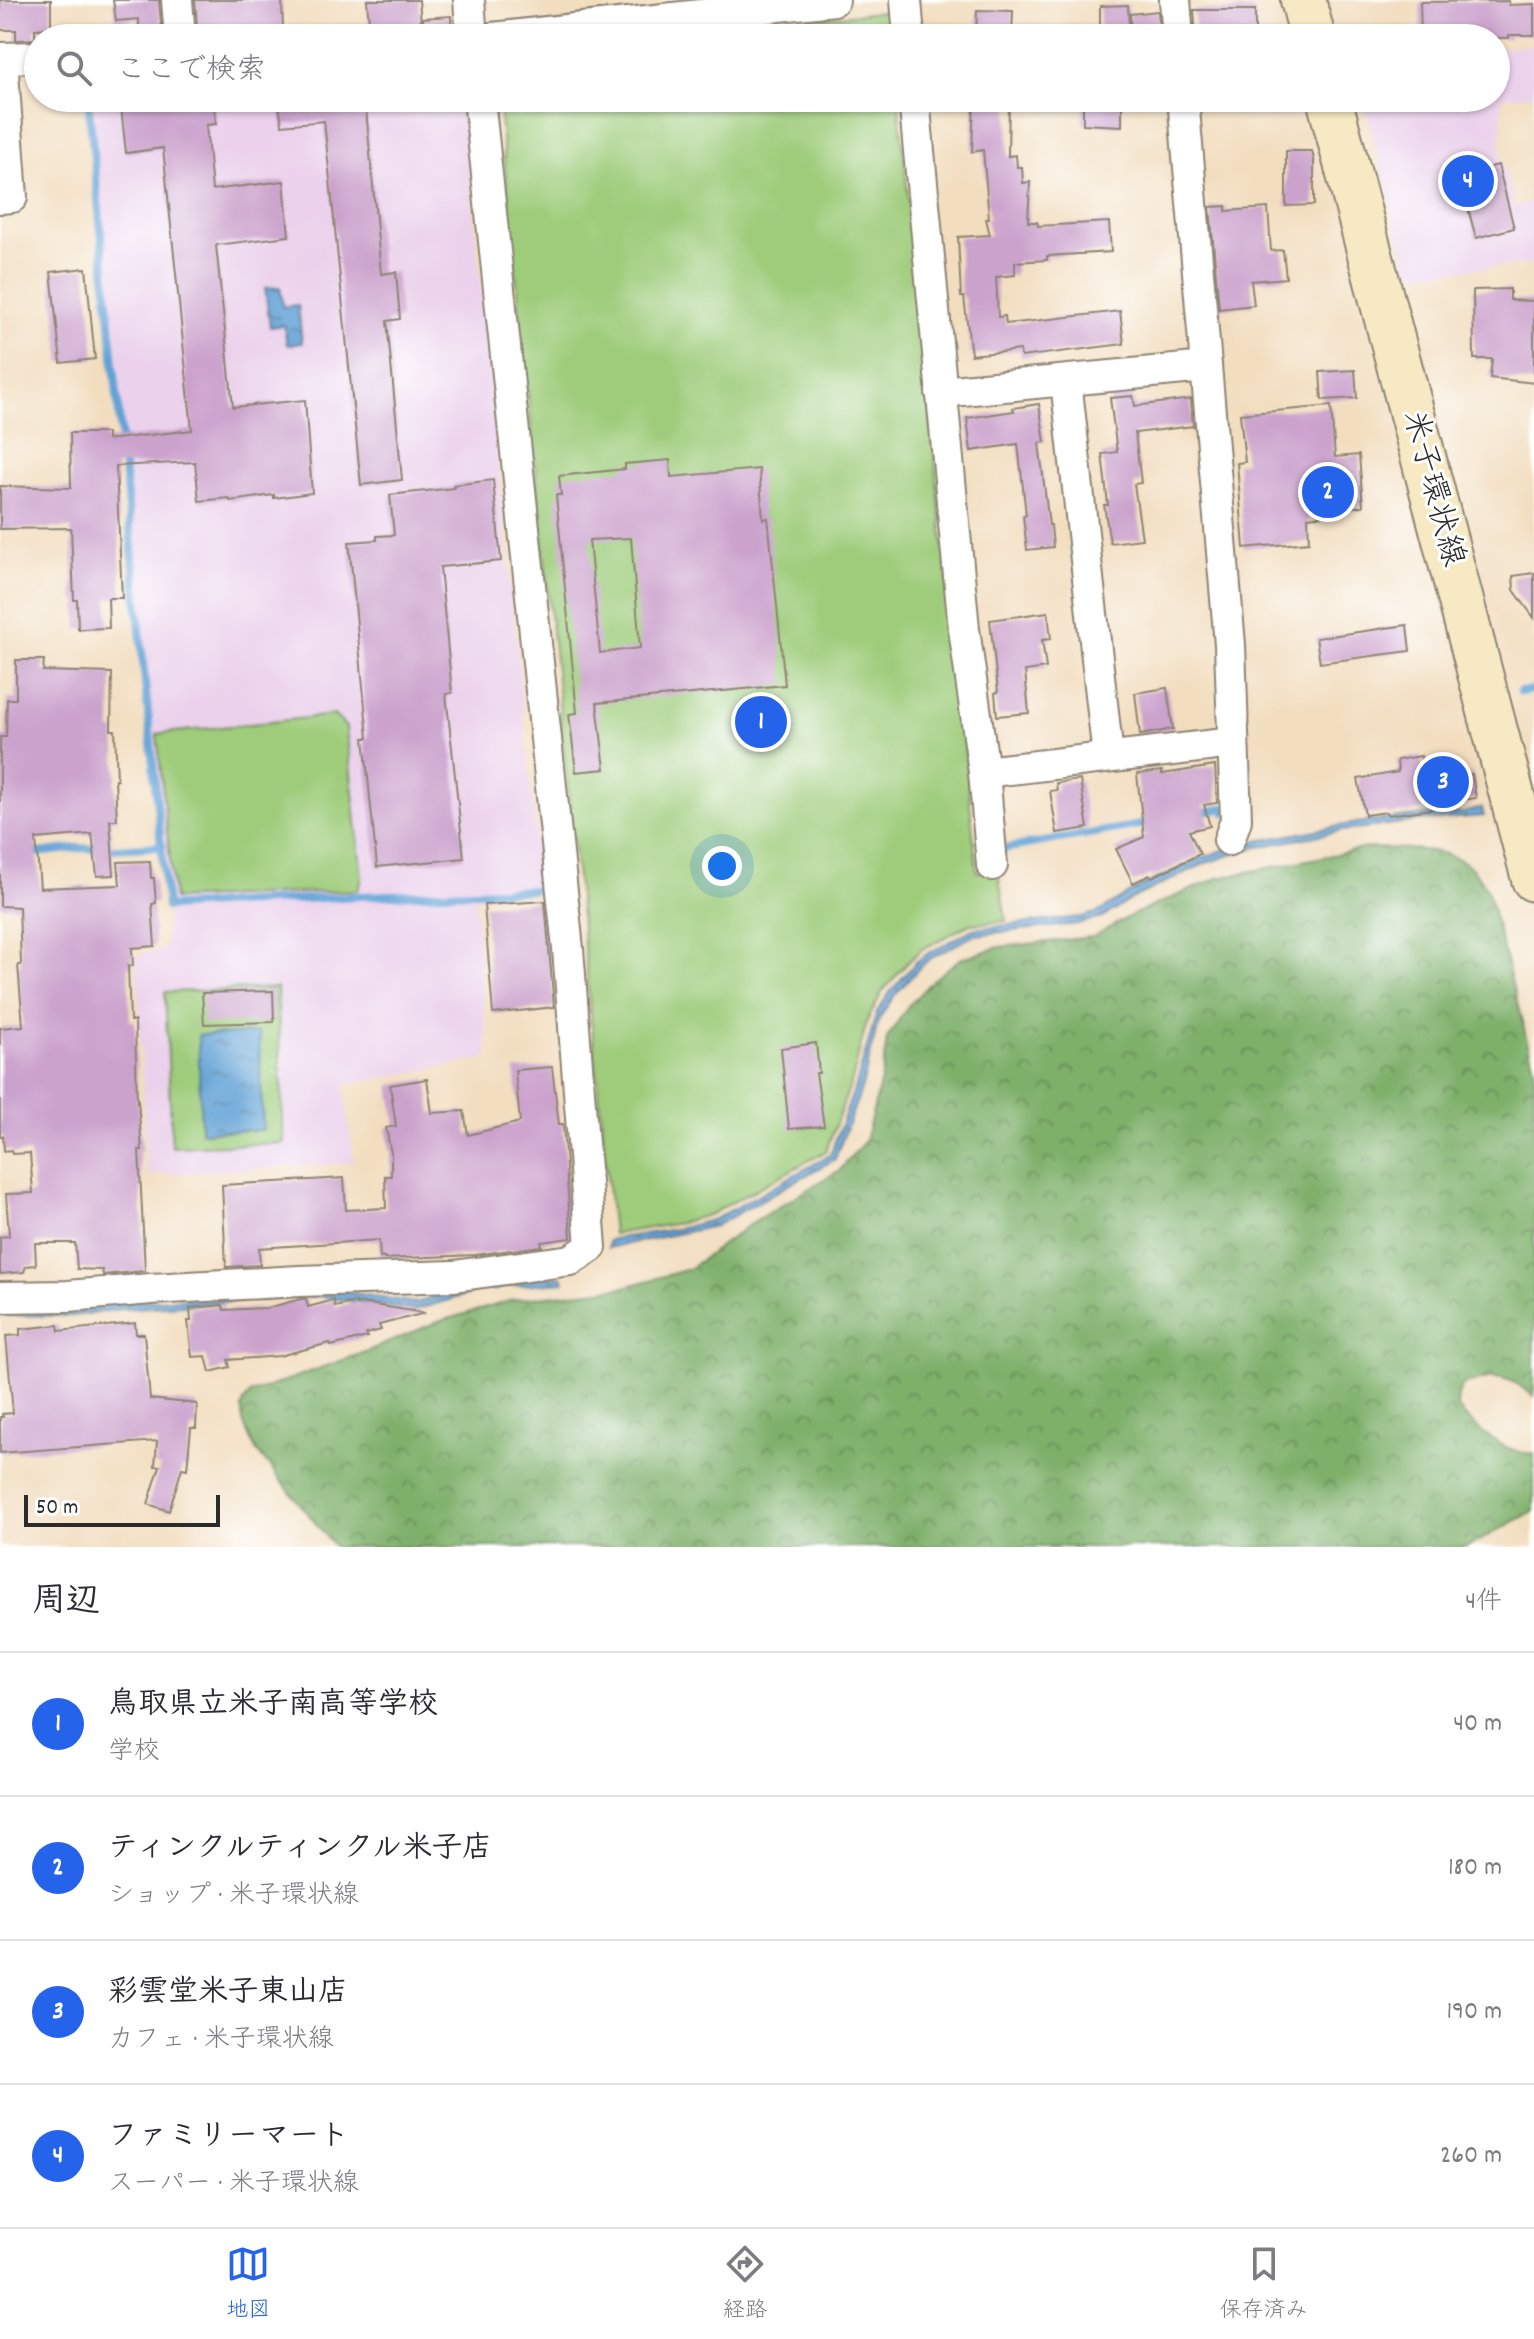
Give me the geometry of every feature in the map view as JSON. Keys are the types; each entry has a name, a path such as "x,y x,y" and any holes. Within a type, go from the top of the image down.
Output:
{"main road":[{"path":"1303,0 1309,24"},
{"name":"米子環状線","path":"1333,112 1530,851"}],"street":[{"path":"177,0 179,24"},
{"path":"469,0 471,24"},
{"path":"618,24 834,0"},
{"path":"906,0 908,24"},
{"path":"1175,0 1177,24"},
{"path":"0,198 12,197 1,58 24,57"},
{"path":"0,1297 454,1276 571,1260 591,1247 568,949 480,112"},
{"path":"915,112 964,629 984,772 992,865"},
{"path":"1184,112 1230,645 1236,820 1229,840"},
{"path":"941,392 1206,367"},
{"path":"1066,381 1108,757"},
{"path":"984,772 1233,743"}],"shaded area":[{"path":"1534,46 1534,95 1510,96 1510,47"},
{"path":"92,112 463,112 541,887 475,899 488,1058 344,1085 354,1163 147,1175 136,955 165,949 168,904"},
{"path":"1367,112 1502,112 1501,157 1515,206 1534,202 1534,264 1408,274"}],"green space":[{"path":"889,11 890,24 757,24"},
{"path":"499,112 899,112 977,872 998,871 1006,921 970,924 922,949 882,992 867,1021 852,1080 826,1151 711,1214 680,1223 613,1234"},
{"path":"334,715 346,727 362,878 358,890 174,899 157,734"},
{"path":"1367,848 1445,854 1467,864 1475,872 1487,889 1534,1067 1534,1396 1507,1380 1484,1379 1463,1385 1457,1407 1481,1431 1503,1445 1524,1453 1534,1453 1534,1511 1467,1547 335,1547 251,1441 242,1410 244,1401 251,1393 368,1351 437,1322 513,1300 625,1287 689,1269 753,1222 840,1170 865,1141 882,1076 887,1038 909,1005 933,980 960,959 999,947 1093,937 1130,916 1218,878"},
{"path":"277,988 284,1143 172,1147 165,992"}],"water":[{"path":"280,287 283,307 298,305 302,343 287,345 284,325 270,327 265,288"},
{"path":"1482,808 1484,816 1341,831 1253,848 1206,863 1139,895 1101,918 1077,924 974,935 931,958 919,968 879,1019 862,1087 835,1159 715,1226 608,1248 609,1241 613,1239 682,1228 715,1219 830,1155 857,1082 877,1012 916,962 973,929 1081,917 1099,912 1136,889 1199,859 1240,844 1356,823 1463,813"},
{"path":"259,1033 263,1130 201,1132 198,1035"},
{"path":"562,1276 564,1282 486,1289 415,1310 317,1296 121,1309 72,1316 0,1315 0,1309 333,1290 416,1303 483,1282"}],"building":[{"path":"0,0 51,0 51,24 24,24 24,40 16,40 16,30 0,30"},
{"path":"113,0 159,0 161,24 139,24 139,19 116,21"},
{"path":"195,0 282,0 283,24 197,24"},
{"path":"367,0 419,0 421,24 369,24"},
{"path":"1509,1 1509,5 1534,4 1534,35 1510,35 1510,24 1421,24 1420,2"},
{"path":"1128,5 1129,24 1100,24 1100,6"},
{"path":"977,10 1013,11 1013,24 976,24"},
{"path":"1194,10 1255,10 1255,24 1195,24"},
{"path":"1158,11 1159,24 1130,24 1130,14"},
{"path":"451,16 451,24 423,24 423,18"},
{"path":"122,112 215,112 216,124 206,125 212,190 284,181 289,236 216,245 233,407 305,400 312,493 199,501 195,462 116,466 122,598 108,598 109,628 78,629 71,528 0,529 0,486 71,488 70,433 107,433 107,440 192,430 163,148 126,153"},
{"path":"280,112 366,112 381,274 396,272 400,319 387,321 402,480 361,485 324,121 282,125"},
{"path":"973,112 1009,112 1008,156 1016,155 1017,167 1022,167 1023,183 1030,182 1028,222 1037,222 1038,226 1109,222 1111,252 1047,256 1047,260 1015,262 1015,275 996,277 998,317 1005,316 1006,324 1120,311 1124,344 1021,357 1020,350 971,355 964,297 961,297 958,237 990,235 986,219 989,218 983,150 972,152"},
{"path":"1083,112 1122,112 1122,126 1083,124"},
{"path":"1286,151 1312,151 1314,205 1286,206"},
{"path":"1498,165 1514,228 1476,238 1459,175"},
{"path":"1226,206 1226,211 1268,208 1271,251 1283,250 1286,278 1251,281 1254,305 1219,309 1210,207"},
{"path":"86,268 95,359 61,363 51,272"},
{"path":"1510,289 1510,300 1534,301 1534,383 1490,378 1492,359 1474,359 1473,290"},
{"path":"1355,370 1357,398 1322,400 1320,372"},
{"path":"1133,396 1135,406 1191,399 1193,426 1135,433 1141,483 1134,484 1142,539 1110,543 1104,505 1108,505 1102,454 1117,452 1110,398"},
{"path":"1039,404 1045,442 1039,443 1053,547 1027,550 1018,444 971,451 967,418"},
{"path":"1331,406 1335,457 1359,455 1363,506 1308,517 1309,542 1244,548 1237,463 1245,462 1240,414"},
{"path":"670,460 671,477 759,469 763,519 768,518 785,685 597,703 605,769 576,772 569,714 577,713 556,495 561,495 559,476 625,469 625,464","holes":["631,538 640,648 600,653 589,540"]},
{"path":"493,480 501,561 440,567 452,693 446,694 464,858 377,867 349,542 394,535 390,495"},
{"path":"1534,573 1534,618 1514,590 1513,576"},
{"path":"1048,612 1051,639 1042,640 1046,668 1025,671 1029,713 997,716 995,693 998,692 990,620"},
{"path":"1407,625 1410,651 1320,663 1316,638"},
{"path":"16,660 44,660 43,671 112,673 111,730 115,730 117,779 117,820 110,820 114,875 97,876 92,834 36,839 40,888 120,885 118,862 150,861 156,903 152,904 155,946 132,948 133,966 128,966 130,1021 135,1021 145,1271 103,1275 102,1270 77,1269 75,1243 35,1243 36,1265 26,1266 24,1272 0,1274 0,1237 9,1236 6,1194 33,1193 30,1153 4,1151 3,1136 0,1136 0,1028 23,1026 18,965 21,965 19,907 0,906 0,737 6,737 7,699 16,699"},
{"path":"1167,688 1173,729 1140,735 1135,693"},
{"path":"1421,756 1423,772 1456,767 1457,776 1472,774 1476,798 1431,805 1432,809 1365,815 1358,779 1398,772 1397,760"},
{"path":"1215,766 1217,803 1204,805 1210,826 1189,831 1200,854 1133,883 1116,849 1144,837 1137,774 1162,771 1162,774"},
{"path":"1080,780 1088,828 1057,833 1050,791 1057,790 1056,783"},
{"path":"545,901 554,1007 493,1014 484,905"},
{"path":"273,991 274,1022 204,1024 202,993"},
{"path":"816,1043 819,1073 816,1073 824,1126 789,1129 781,1048"},
{"path":"552,1067 559,1124 563,1124 571,1238 541,1242 542,1246 475,1255 384,1259 380,1258 379,1240 259,1248 260,1265 226,1267 222,1185 344,1178 346,1210 386,1208 385,1176 391,1176 391,1153 386,1128 396,1126 390,1085 427,1079 432,1113 464,1111 468,1135 520,1122 515,1070"},
{"path":"306,1299 308,1307 334,1300 335,1307 355,1302 356,1305 362,1303 425,1313 379,1325 381,1330 366,1334 367,1337 279,1356 228,1360 230,1367 210,1372 206,1356 192,1357 188,1321 191,1321 190,1308 223,1305 224,1310 267,1308"},
{"path":"135,1323 136,1334 144,1334 150,1399 197,1404 196,1428 191,1428 187,1469 182,1468 169,1511 148,1504 160,1466 155,1466 157,1441 0,1453 0,1417 13,1413 6,1336 20,1335 20,1329 58,1325 59,1331"}],"waterway":[{"path":"89,112 167,907 535,890"},
{"path":"1520,692 1534,690"},
{"path":"1196,814 1225,808 1226,813"},
{"path":"1003,849 1151,823"},
{"path":"29,854 78,848 162,846"}],"place":[{"name":"ファミリーマート","path":"1468,181"},
{"name":"ティンクルティンクル米子店","path":"1328,492"},
{"name":"鳥取県立米子南高等学校","path":"761,722"},
{"name":"彩雲堂米子東山店","path":"1443,782"}]}
